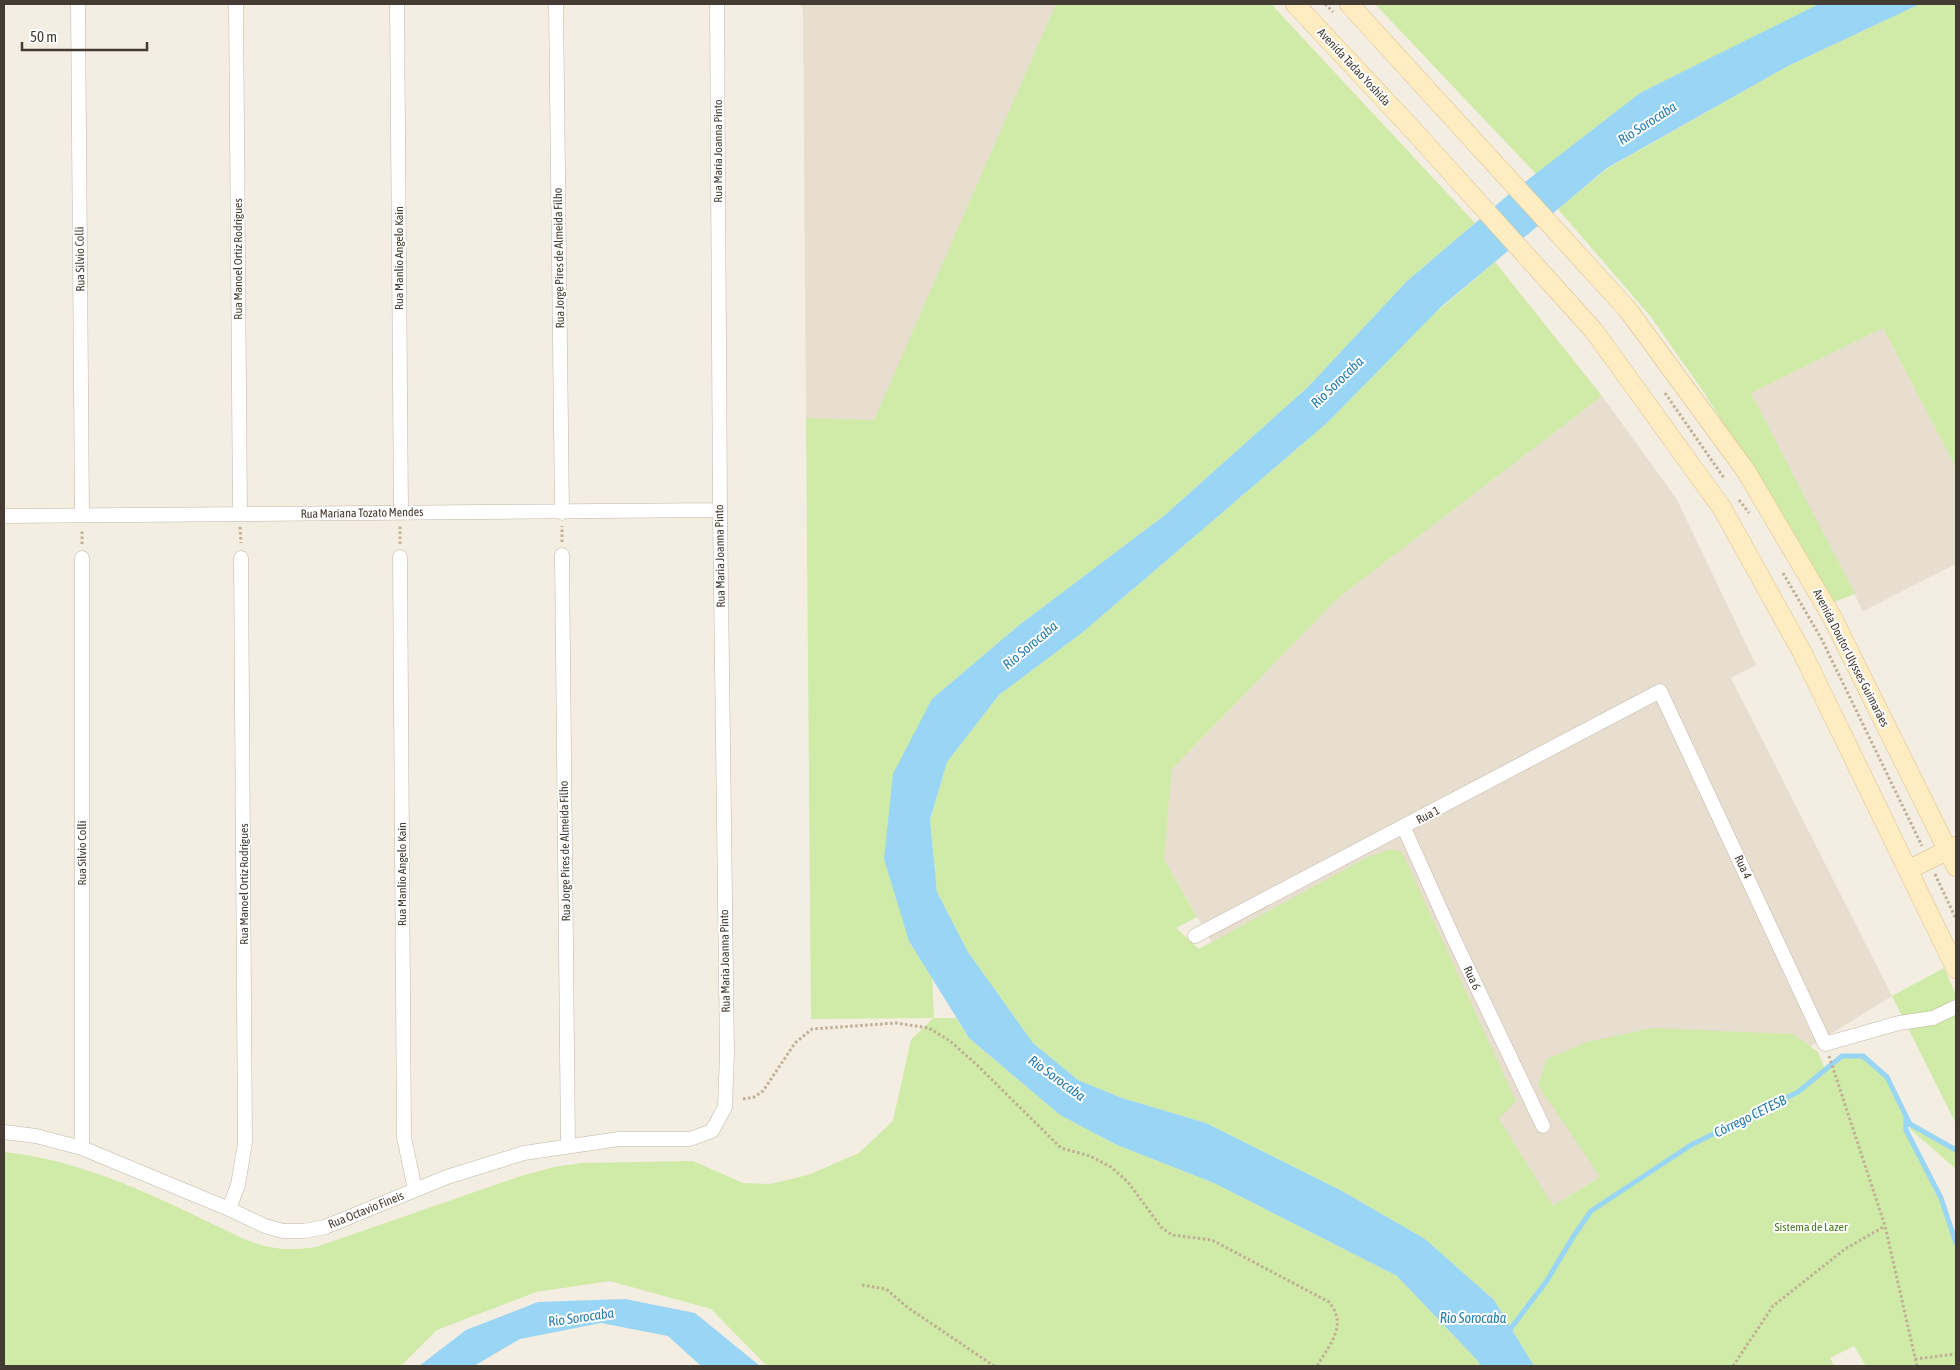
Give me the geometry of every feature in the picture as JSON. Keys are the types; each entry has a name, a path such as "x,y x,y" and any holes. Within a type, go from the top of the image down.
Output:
{"main road":[{"name":"Avenida Tadao Yoshida","path":"1295,4 1413,130 1594,331 1715,498 1802,652 1908,870"},
{"name":"Avenida Doutor Ulysses Guimarães","path":"1349,4 1628,310 1746,471 1832,617 1954,854 1908,870"},
{"path":"1908,870 1956,969"}],"street":[{"name":"Rua Silvio Colli","path":"78,4 82,514"},
{"name":"Rua Manoel Ortiz Rodrigues","path":"236,4 240,514"},
{"name":"Rua Manlio Angelo Kain","path":"398,4 401,512"},
{"name":"Rua Jorge Pires de Almeida Filho","path":"556,4 562,513"},
{"name":"Rua Maria Joanna Pinto","path":"717,4 726,1054 724,1108"},
{"name":"Rua Mariana Tozato Mendes","path":"4,516 401,512 562,513 720,510"},
{"name":"Rua Jorge Pires de Almeida Filho","path":"562,555 568,1146"},
{"name":"Rua Manlio Angelo Kain","path":"400,557 404,1136 415,1190"},
{"name":"Rua Silvio Colli","path":"82,558 82,1148"},
{"name":"Rua Manoel Ortiz Rodrigues","path":"229,1209 238,1185 245,1143 241,558"},
{"name":"Rua 1","path":"1195,936 1404,828 1660,690"},
{"name":"Rua 4","path":"1660,690 1827,1050"},
{"name":"Rua 6","path":"1404,828 1543,1126"},
{"path":"1827,1050 1899,1023 1933,1018 1956,1007"},
{"name":"Rua Octavio Fineis","path":"4,1132 36,1136 82,1148 229,1209 264,1226 283,1231 304,1231 325,1227 447,1178 524,1153 619,1139 690,1139 712,1131 724,1108"}],"path":[{"path":"400,557 401,512"},
{"path":"562,513 562,555"},
{"path":"82,514 82,558"},
{"path":"240,514 241,558"},
{"path":"1944,894 1956,918"},
{"path":"743,1099 754,1097 763,1091 795,1043 812,1029 896,1023 929,1028 950,1041 976,1064 1061,1148 1090,1156 1111,1167 1128,1182 1161,1227 1172,1235 1212,1240 1329,1302 1337,1312 1338,1327 1316,1366"},
{"path":"1827,1050 1885,1226 1917,1366"},
{"path":"1733,1366 1773,1306 1845,1249 1885,1226"},
{"path":"862,1286 886,1289 907,1307 994,1366"},
{"path":"1915,1359 1956,1354"}],"shaded area":[{"path":"800,4 1056,4 874,421 806,418 803,10"},
{"path":"1883,328 1956,468 1956,564 1863,611 1751,393"},
{"path":"1602,396 1676,498 1756,665 1731,678 1892,996 1522,1225 1246,1002 1164,859 1172,769 1337,599"}],"green space":[{"path":"1056,4 1271,4 1475,223 1407,281 1308,387 1165,515 1018,626 932,699 909,941 932,978 934,1018 956,1018 969,1038 1060,1115 1117,1145 1214,1183 1397,1276 1481,1366 767,1366 711,1309 610,1281 536,1292 437,1330 401,1366 4,1366 4,1152 67,1164 98,1174 158,1198 246,1240 273,1248 297,1249 316,1247 521,1176 554,1167 582,1163 693,1161 743,1183 770,1184 808,1175 859,1153 893,1121 911,1040 933,1018 811,1019 806,418 874,420"},
{"path":"1375,4 1822,4 1640,93 1536,174"},
{"path":"1920,4 1956,4 1956,468 1883,328 1751,393 1855,594 1834,602 1705,394 1651,317 1558,209 1608,168 1788,66"},
{"name":"Sistema de Lazer","path":"1495,262 1602,396 1337,599 1172,769 1164,859 1197,917 1176,928 1199,949 1366,858 1391,849 1402,852 1516,1101 1499,1119 1553,1206 1600,1177 1538,1085 1547,1059 1587,1042 1653,1028 1793,1034 1818,1052 1825,1070 1842,1056 1863,1056 1887,1077 1906,1116 1906,1130 1941,1198 1956,1243 1956,1366 1866,1366 1854,1346 1830,1358 1834,1366 1534,1366 1494,1300 1425,1239 1342,1191 1206,1123 1122,1098 1078,1080 1033,1043 968,952 937,892 930,821 947,762 999,695 1083,632 1327,423 1433,315"},
{"path":"1944,968 1956,995 1956,1124 1892,996"},
{"path":"1910,1124 1956,1150 1956,1169 1910,1129"}],"water":[{"name":"Rio Sorocaba","path":"1819,4 1920,4 1788,66 1607,168 1441,307 1327,423 1083,632 999,695 947,762 930,820 937,892 968,952 1033,1043 1078,1080 1122,1098 1206,1123 1342,1191 1425,1239 1494,1300 1534,1366 1481,1366 1397,1276 1214,1183 1117,1145 1060,1115 969,1038 909,941 884,859 893,774 932,699 1018,626 1165,515 1308,387 1407,281 1507,196 1640,93"},
{"name":"Rio Sorocaba","path":"625,1299 695,1313 760,1366 701,1366 668,1336 601,1323 520,1339 474,1366 419,1366 466,1330 538,1302"}],"waterway":[{"name":"Córrego CETESB","path":"1508,1332 1546,1282 1591,1211 1691,1145 1798,1092 1842,1056 1863,1056 1887,1077 1906,1116 1906,1130 1941,1198 1956,1243"},
{"path":"1907,1118 1910,1124 1956,1150"}]}
